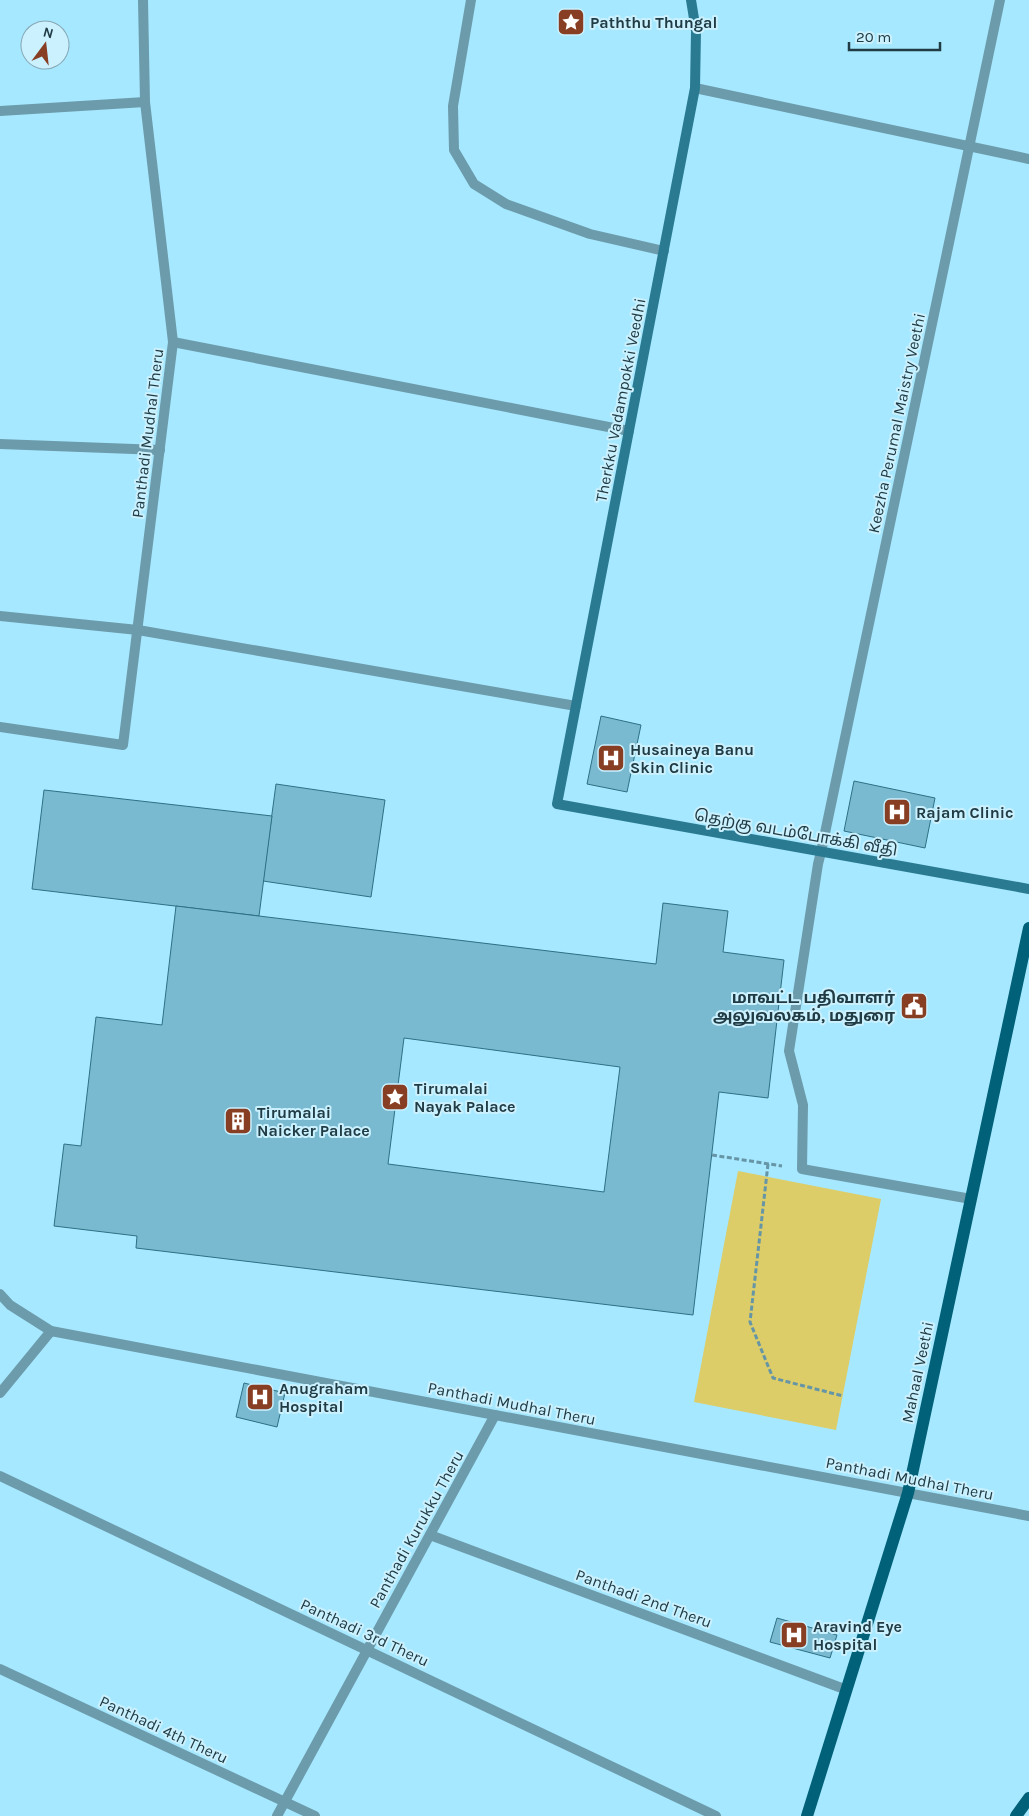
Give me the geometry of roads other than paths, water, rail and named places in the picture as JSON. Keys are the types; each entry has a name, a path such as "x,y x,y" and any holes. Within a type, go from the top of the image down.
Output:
{"main road":[{"name":"Mahaal Veethi","path":"807,1816 908,1493 1029,928"},
{"path":"1016,1816 1029,1798"}],"street":[{"name":"Panthadi Mudhal Theru","path":"0,727 124,745 173,342 145,102 143,0"},
{"path":"471,0 453,106 454,150 474,184 506,204 581,230 664,251"},
{"name":"Therkku Vadampokki Veedhi","path":"557,804 695,88 696,31 691,0"},
{"name":"Keezha Perumal Maistry Veethi","path":"971,1199 802,1169 803,1105 790,1051 818,864 1000,0"},
{"path":"695,88 1029,159"},
{"path":"0,111 145,102"},
{"path":"173,342 629,431"},
{"path":"0,444 160,450"},
{"path":"0,616 138,630 576,706"},
{"name":"தெற்கு வடம்போக்கி வீதி","path":"557,804 1029,889"},
{"name":"Panthadi Mudhal Theru","path":"0,1294 10,1305 51,1331 1029,1516"},
{"path":"0,1393 51,1331"},
{"name":"Panthadi Kurukku Theru","path":"277,1816 495,1415"},
{"name":"Panthadi 3rd Theru","path":"0,1476 716,1816"},
{"name":"Panthadi 2nd Theru","path":"430,1535 847,1690"},
{"name":"Panthadi 4th Theru","path":"0,1669 315,1816"}],"place":[{"name":"Paththu Thungal","path":"571,22"},
{"name":"Husaineya Banu Skin Clinic","path":"611,758"},
{"name":"Rajam Clinic","path":"897,812"},
{"name":"மாவட்ட பதிவாளர் அலுவலகம், மதுரை","path":"914,1006"},
{"name":"Tirumalai Nayak Palace","path":"395,1097"},
{"name":"Tirumalai Naicker Palace","path":"238,1121"},
{"name":"Anugraham Hospital","path":"260,1397"},
{"name":"Aravind Eye Hospital","path":"794,1635"}]}
